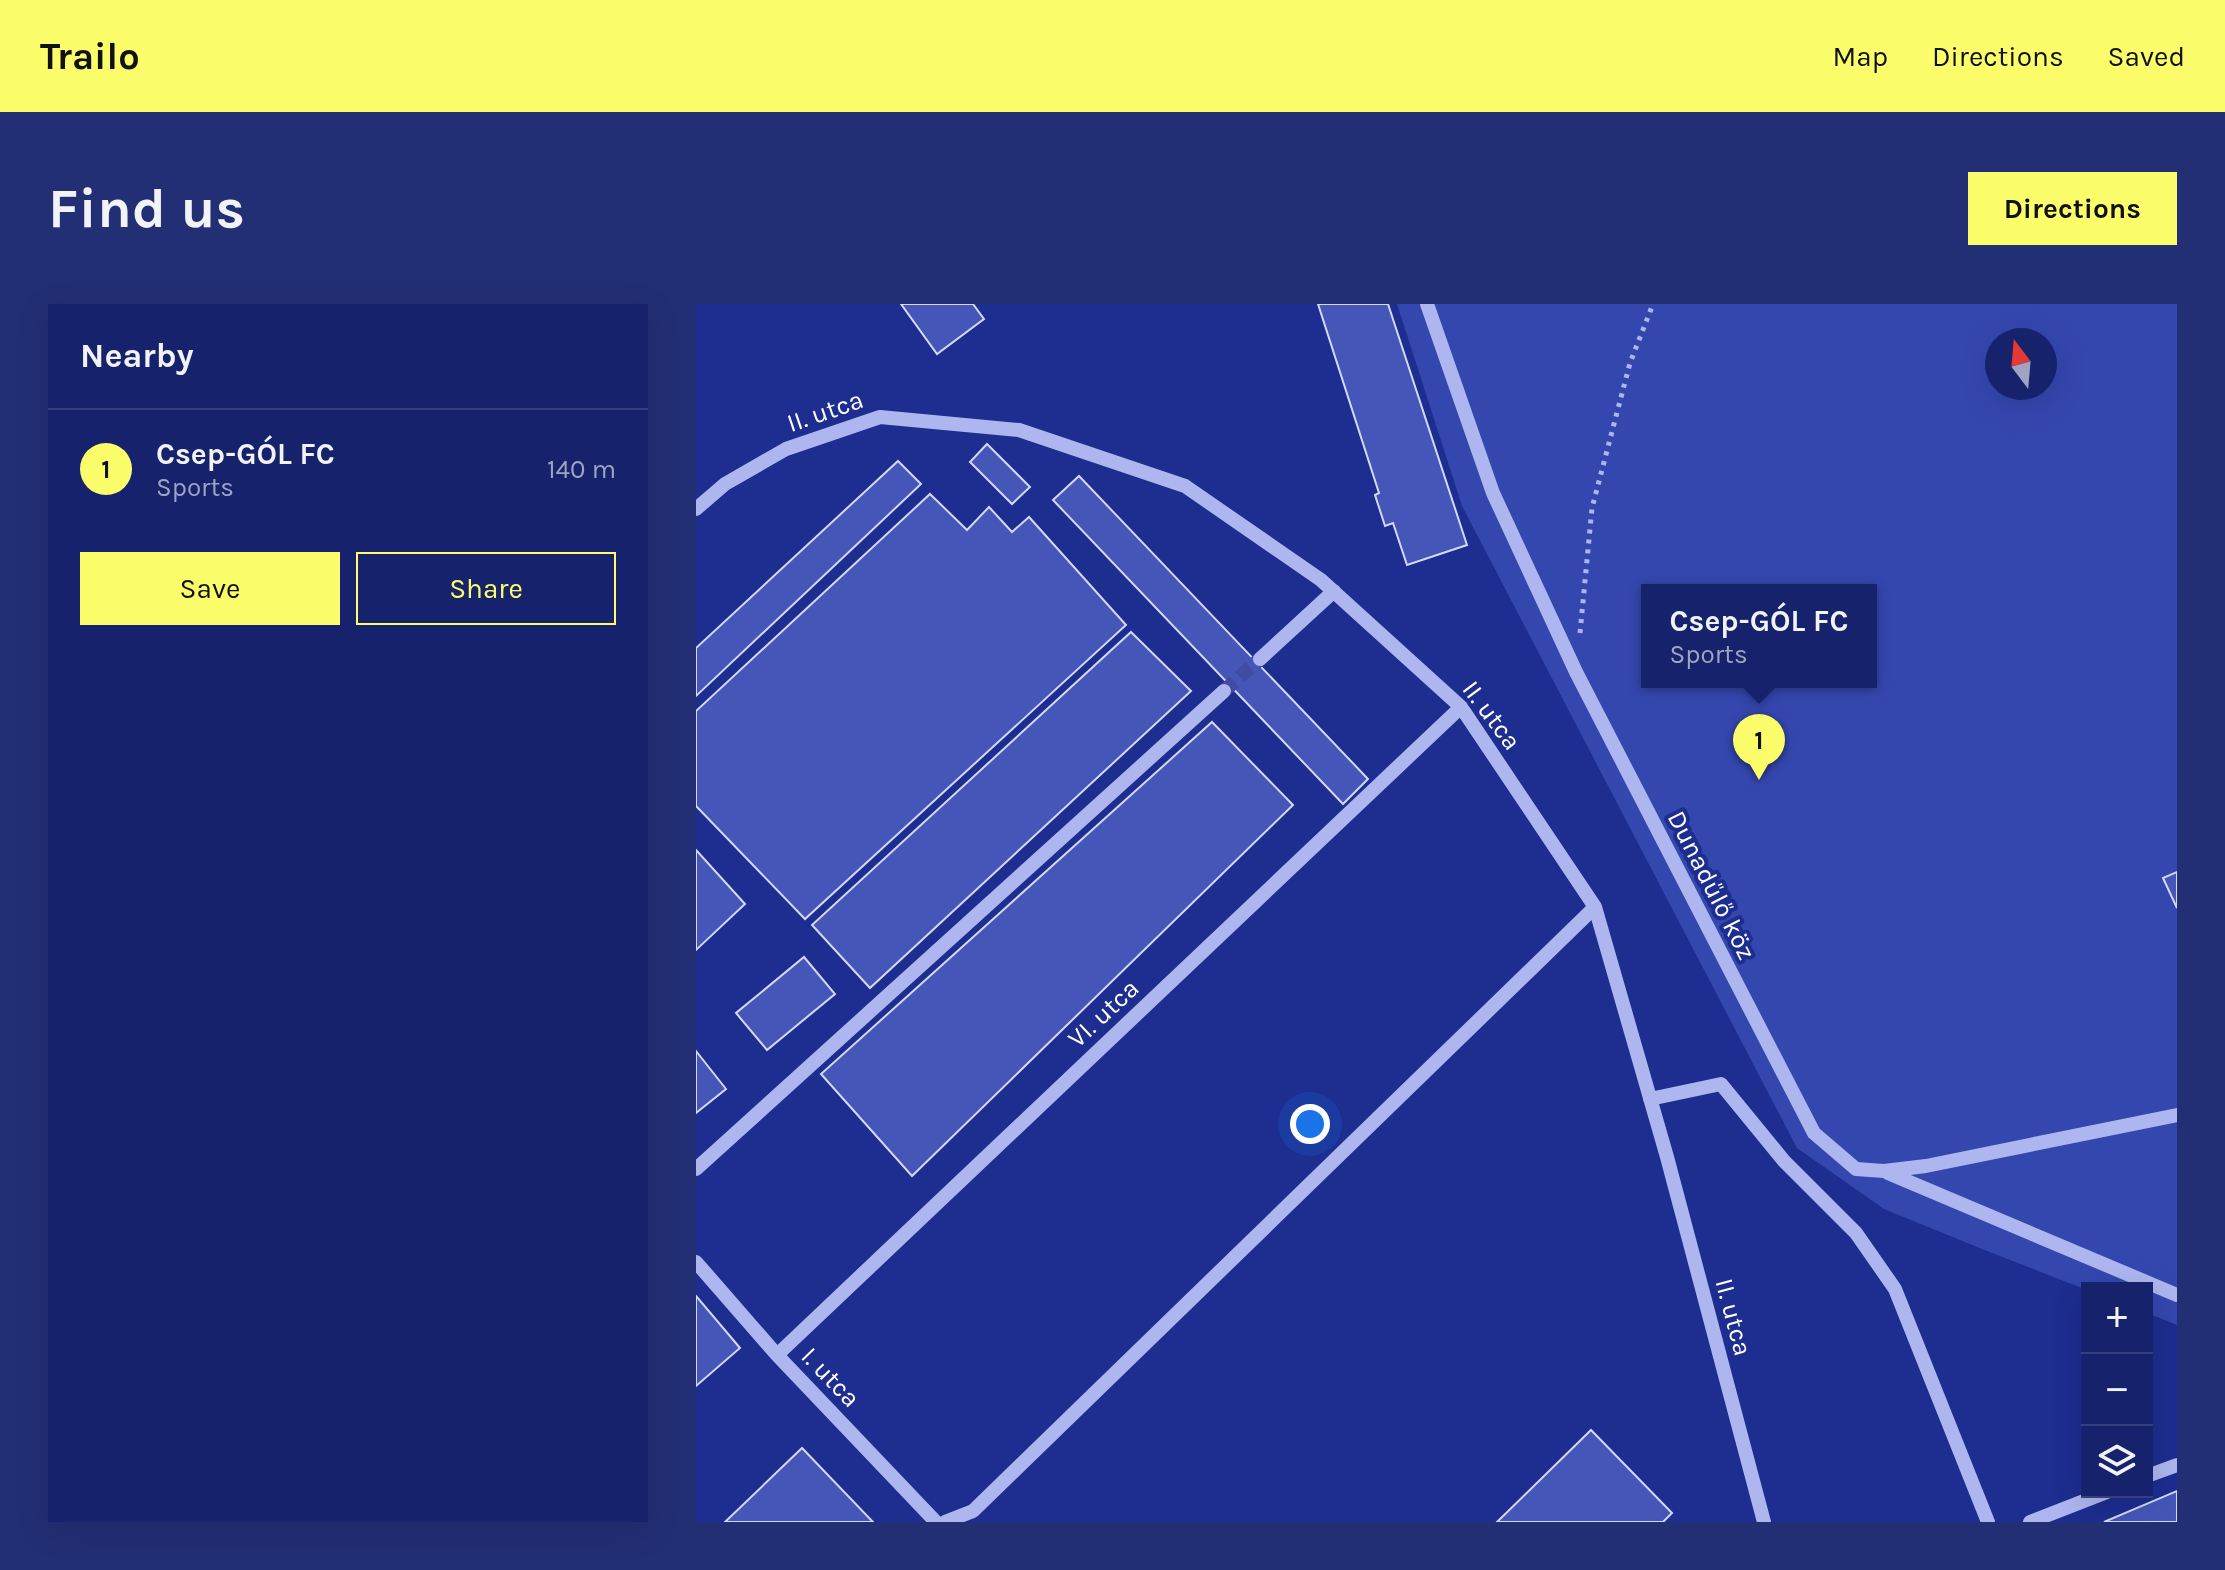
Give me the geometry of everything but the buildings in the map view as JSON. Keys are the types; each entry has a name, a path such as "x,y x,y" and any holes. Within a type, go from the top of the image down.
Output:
{"lane":[{"name":"Dunadűlő köz","path":"1427,304 1493,493 1576,672 1814,1133 1856,1169 1884,1171 1926,1166 2177,1115"},
{"name":"II. utca","path":"696,509 725,484 786,449 880,417 1019,430 1185,486 1321,580 1461,707 1595,907 1764,1522"},
{"path":"1260,659 1334,591"},
{"path":"696,1169 1224,691"},
{"name":"VI. utca","path":"777,1355 1461,707"},
{"path":"945,1522 973,1511 1595,907"},
{"path":"1650,1099 1721,1084 1784,1161 1856,1233 1895,1289 1988,1522"},
{"path":"1884,1171 2177,1295"},
{"name":"I. utca","path":"696,1262 777,1355 936,1522"},
{"path":"2153,1474 2177,1465"},
{"path":"2030,1522 2092,1498"}],"path":[{"path":"1576,672 1592,508 1630,363 1653,304"}],"shaded area":[{"path":"1397,304 2177,304 2177,1325 2153,1315 2153,1282 2081,1282 2081,1288 1884,1209 1797,1148 1462,506"}],"tunnel":[{"path":"1224,691 1260,659"}],"place":[{"name":"Csep-GÓL FC","path":"1759,780"}]}
